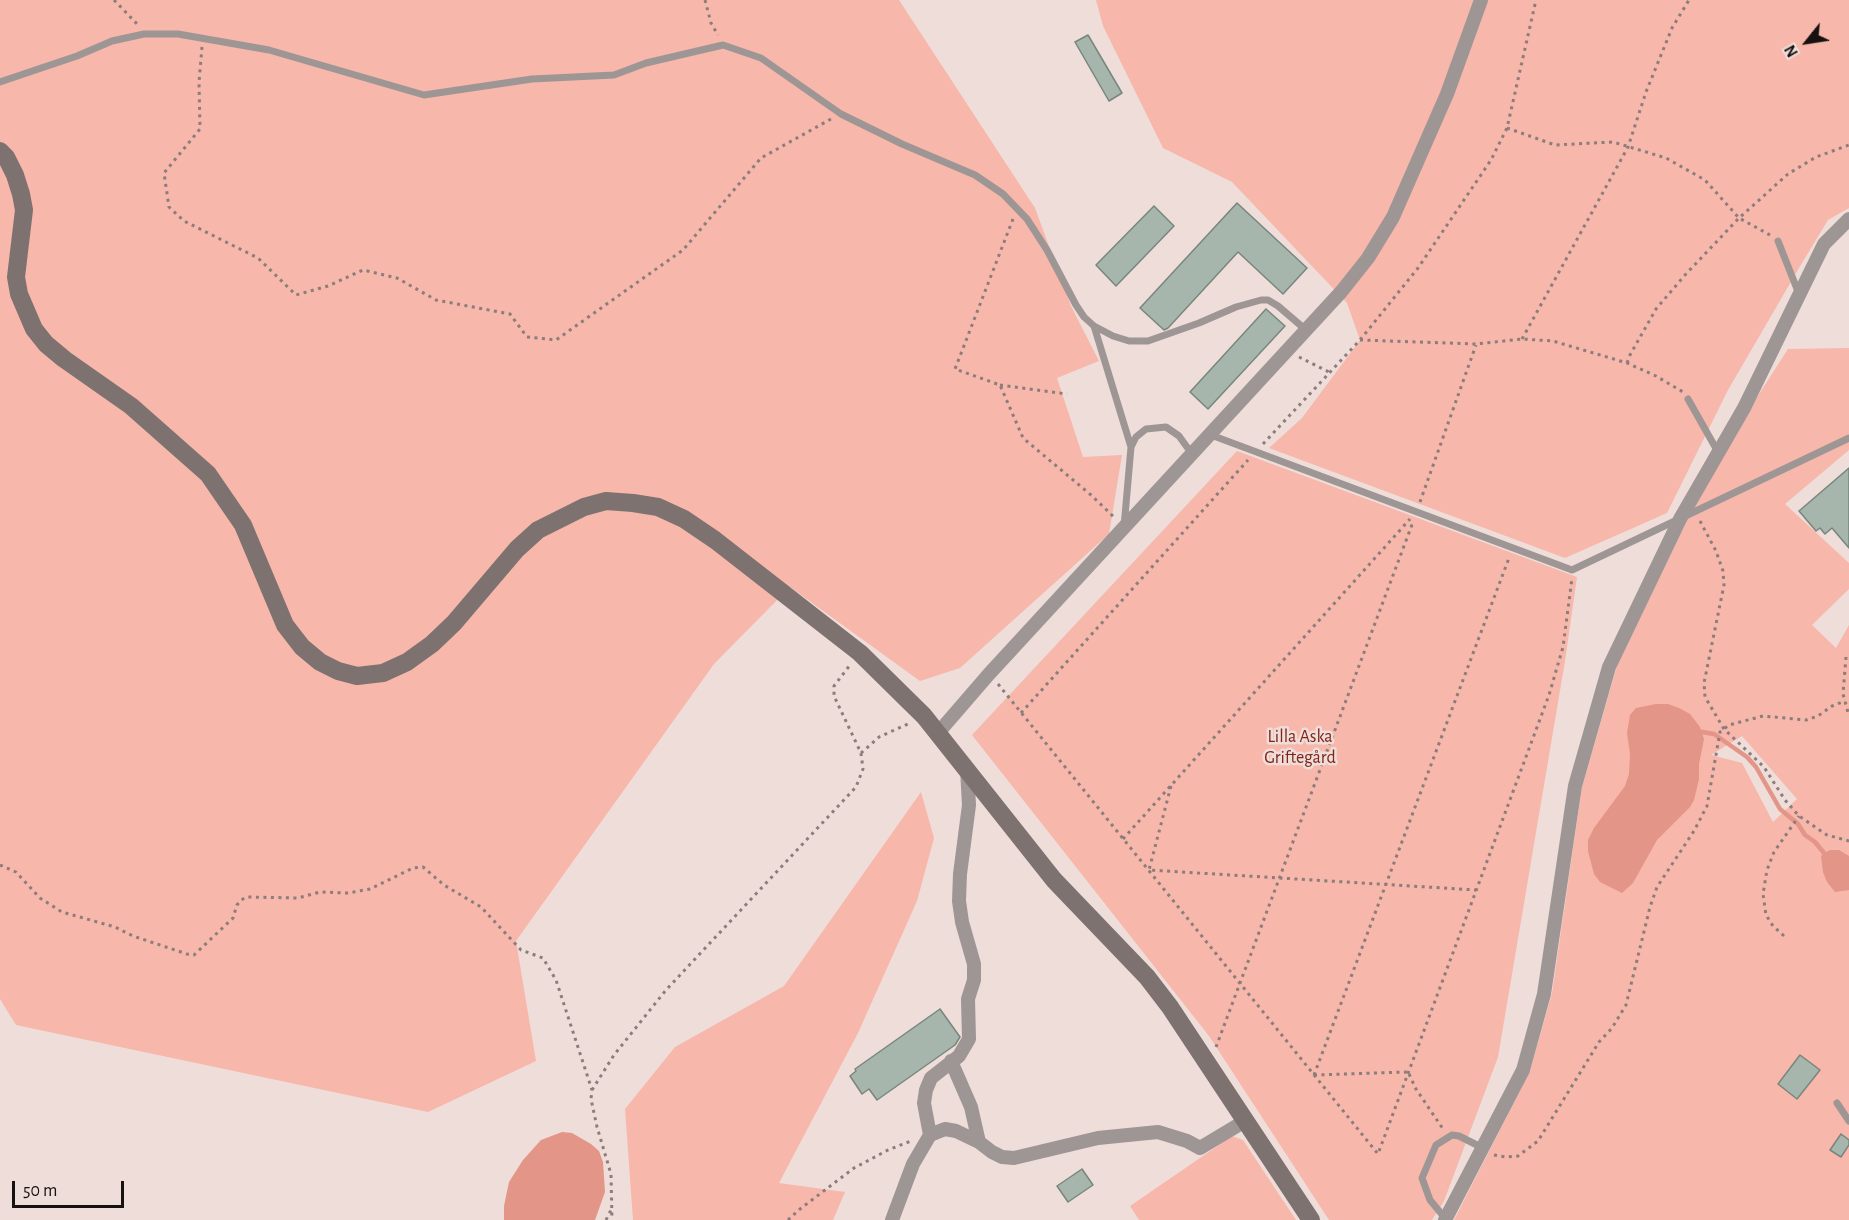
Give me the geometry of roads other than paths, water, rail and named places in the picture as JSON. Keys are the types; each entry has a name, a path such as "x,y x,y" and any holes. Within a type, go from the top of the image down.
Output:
{"street":[{"path":"938,733 1211,435 1368,258 1393,217 1447,94 1481,0"},
{"path":"0,151 6,157 15,175 21,194 24,210 16,277 19,294 34,329 46,344 131,406 208,474 243,525 285,625 302,646 320,662 338,671 357,676 383,673 407,662 432,644 454,623 518,549 538,530 584,507 606,501 658,507 684,519 724,547 860,653 924,716 1054,880 1147,977 1170,1007 1311,1220"},
{"path":"1445,1219 1523,1070 1544,994 1575,786 1609,667 1680,519 1744,408 1824,244 1849,219"},
{"path":"930,1135 924,1103 926,1090 931,1078 958,1056 969,1039 968,999 974,980 974,964 962,922 959,901 969,805 966,767"},
{"path":"951,1062 971,1107 979,1142"},
{"path":"892,1220 913,1164 930,1135 945,1129 956,1131 979,1142 1002,1157 1014,1158 1026,1157 1098,1138 1158,1132 1187,1141 1200,1148 1245,1121"}],"lane":[{"path":"0,82 76,57 112,41 144,34 178,34 269,50 424,95 532,79 614,75 646,63 723,45 761,58 841,114 902,144 975,175 1003,194 1027,219 1047,250 1076,305 1094,326 1113,336 1129,341 1148,341 1236,307 1261,300 1268,300 1278,306 1306,330"},
{"path":"1778,241 1798,294"},
{"path":"1094,326 1131,447"},
{"path":"1688,399 1718,452"},
{"path":"1121,533 1131,447 1136,437 1146,429 1166,428 1179,436 1192,454"},
{"path":"1211,435 1572,570 1849,438"},
{"path":"1837,1103 1849,1121"},
{"path":"1445,1219 1430,1200 1422,1178 1436,1145 1452,1134 1483,1148"}],"waterway":[{"path":"1702,732 1714,734 1747,757 1756,767 1780,809 1798,824 1805,835 1824,853"}],"park label":[{"name":"Lilla Aska Griftegård","path":"1300,747"}]}
